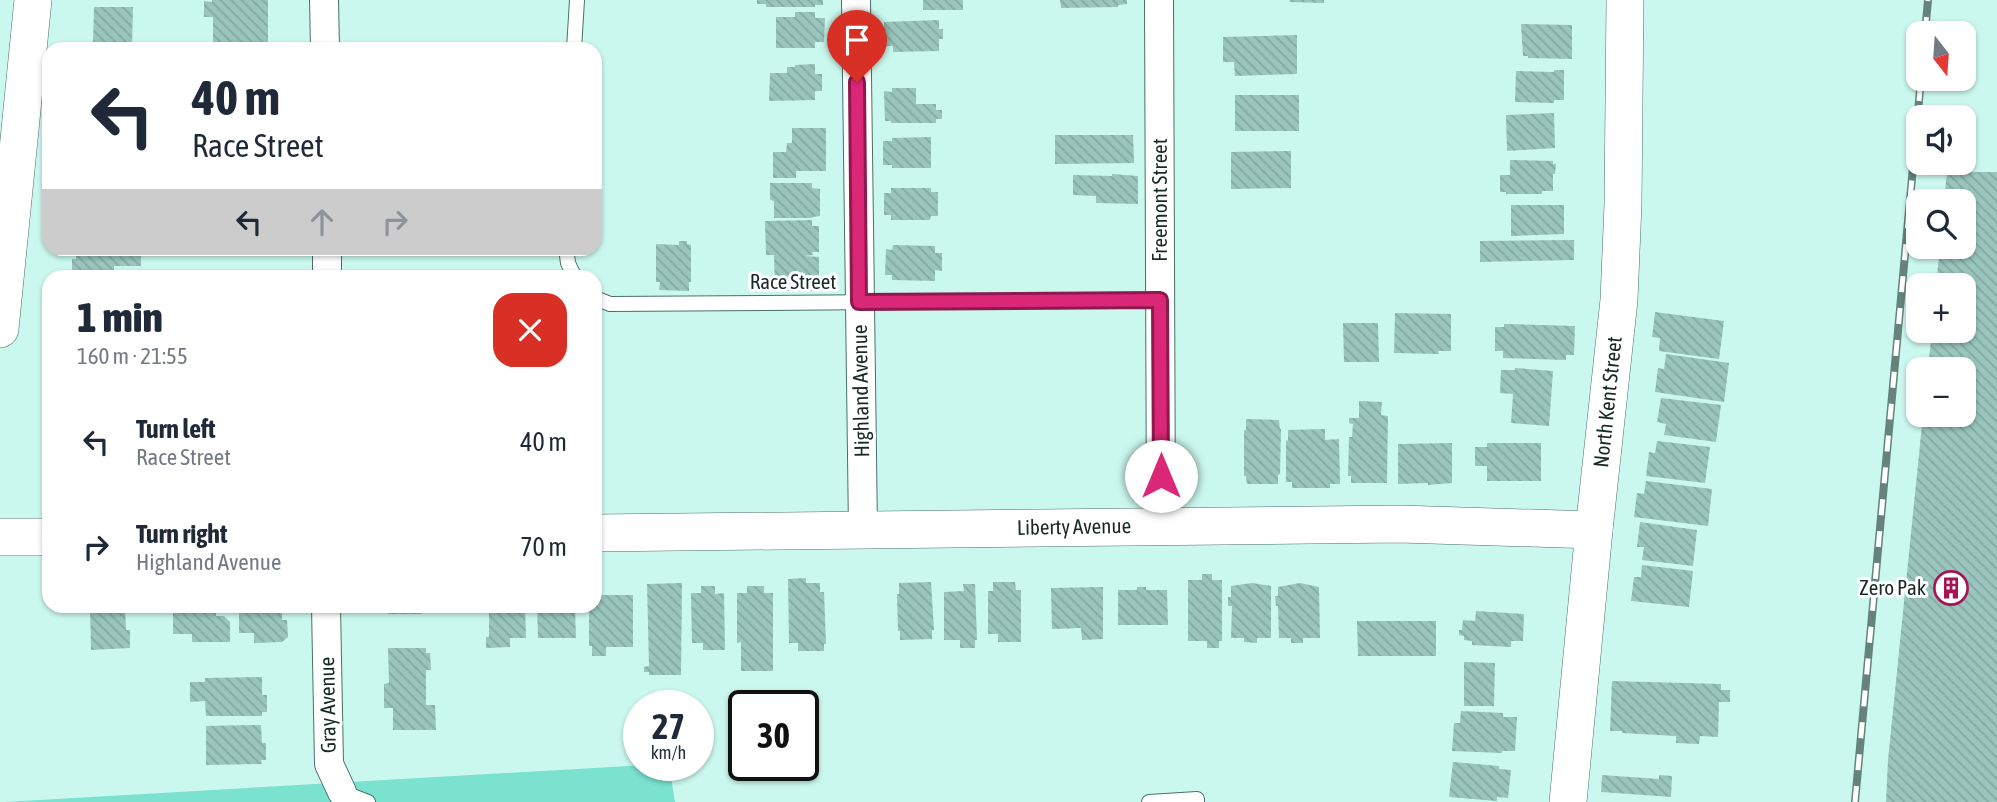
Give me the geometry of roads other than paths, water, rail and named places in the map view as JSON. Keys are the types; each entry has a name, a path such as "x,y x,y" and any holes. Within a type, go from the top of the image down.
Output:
{"street":[{"path":"0,329 33,0"},
{"path":"324,0 325,42"},
{"name":"Highland Avenue","path":"856,0 863,531"},
{"name":"Freemont Street","path":"1159,0 1161,526"},
{"name":"North Kent Street","path":"1568,802 1619,300 1625,0"},
{"name":"Liberty Avenue","path":"602,533 1400,524 1594,530"},
{"path":"0,537 42,537"},
{"name":"Gray Avenue","path":"327,613 329,764 341,797"}],"lane":[{"path":"574,42 577,0"},
{"name":"Race Street","path":"602,301 610,304 1160,300"},
{"path":"341,797 368,802"},
{"path":"1149,802 1197,799 1197,802"}],"railway":[{"path":"1926,21 1928,0"},
{"path":"1855,802 1920,91"}],"place":[{"name":"Zero Pak","path":"1951,588"}]}
